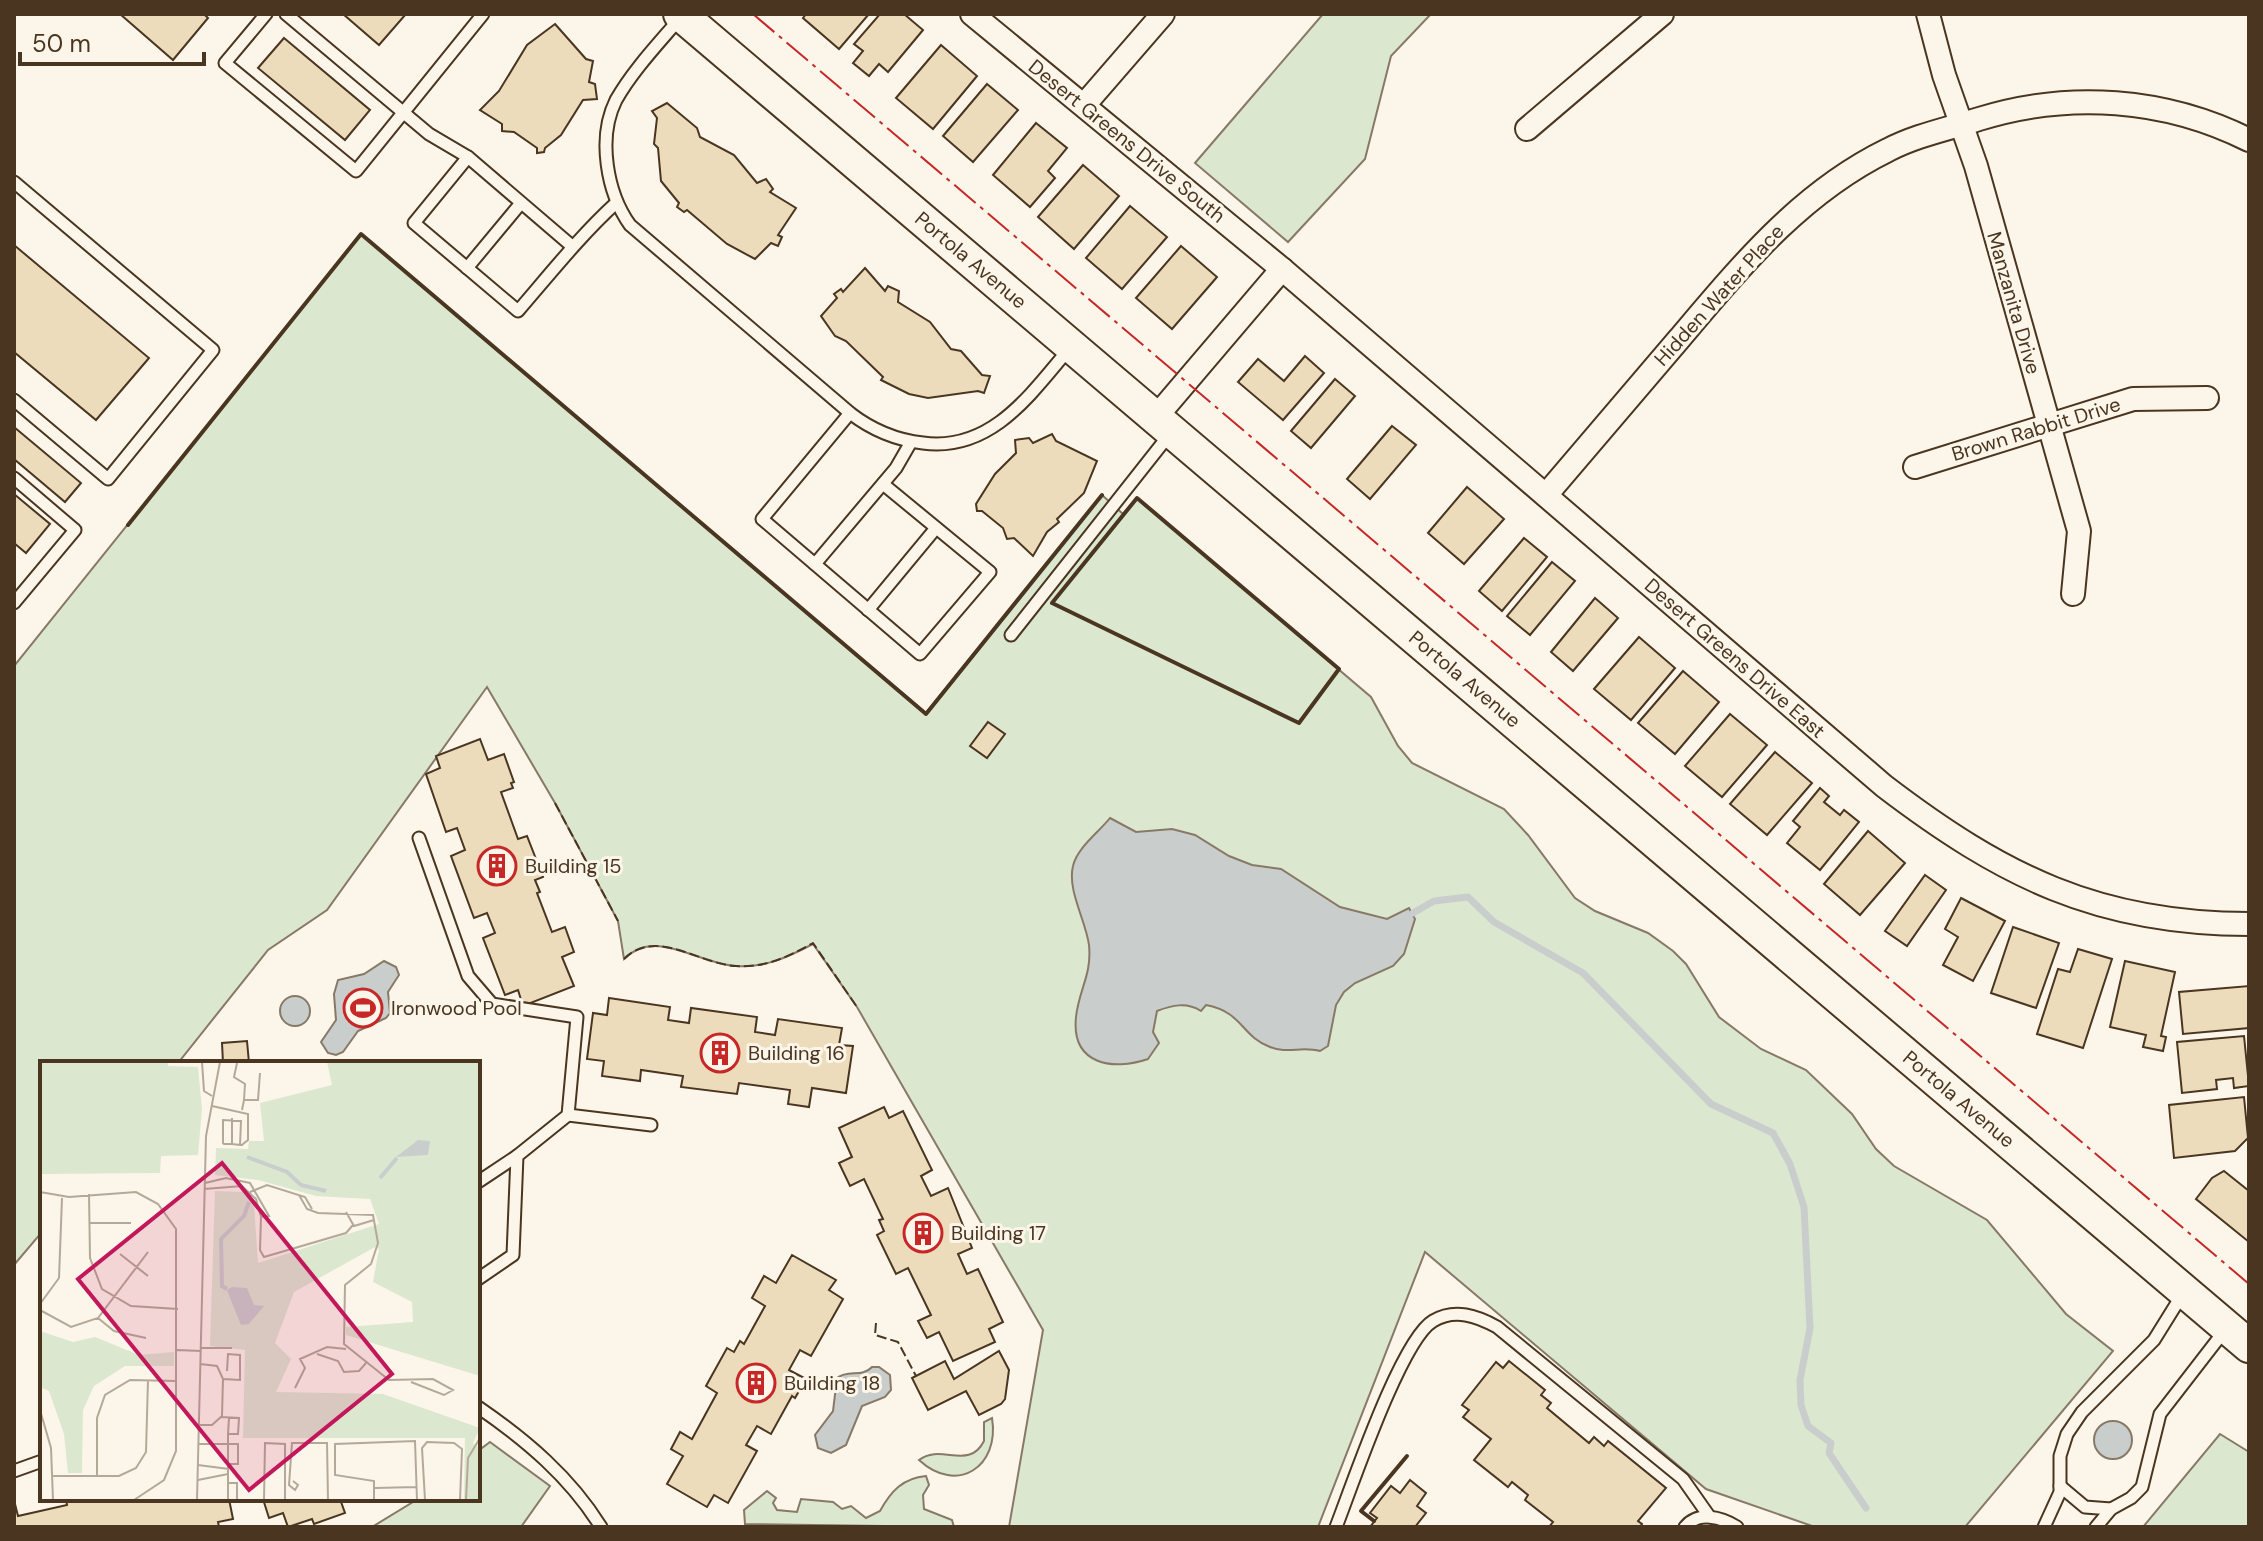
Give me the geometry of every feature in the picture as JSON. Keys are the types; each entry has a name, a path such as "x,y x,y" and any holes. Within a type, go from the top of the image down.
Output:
{"main road":[{"name":"Portola Avenue","path":"681,15 2238,1337"}],"street":[{"name":"Desert Greens Drive South","path":"972,14 1282,269"},
{"path":"1085,104 1163,14"},
{"path":"1527,129 1662,14"},
{"name":"Manzanita Drive","path":"1928,14 2079,531 2073,594"},
{"name":"Hidden Water Place","path":"1546,495 1767,236 1812,198 1887,150 1919,136 2022,106 2071,102 2136,103 2221,126 2249,140"},
{"path":"1164,424 1282,269"},
{"name":"Desert Greens Drive East","path":"1282,269 1884,786 1943,831 2072,898 2120,912 2168,920 2249,924"},
{"name":"Brown Rabbit Drive","path":"1915,467 2133,399 2207,398"}],"lane":[{"path":"266,14 225,63 356,171 483,14"},
{"path":"286,14 429,134 468,157 573,247"},
{"path":"681,15 615,104 607,158 616,203 630,225 850,413 880,433 911,442 940,446 971,439 995,428 1019,407 1072,345"},
{"path":"468,157 414,223 518,311 616,203"},
{"path":"14,182 213,350 108,479 14,400"},
{"path":"467,268 521,203"},
{"path":"850,413 762,519 920,654 990,572 883,484"},
{"path":"1011,635 1164,424"},
{"path":"815,564 883,484 911,442"},
{"path":"14,478 75,530 14,603"},
{"path":"868,610 936,528"},
{"path":"419,838 468,976 492,1004 577,1017 568,1115"},
{"path":"480,1181 568,1115 651,1125"},
{"path":"480,1278 513,1255 517,1156"},
{"path":"2044,1527 2060,1486 2060,1456 2067,1434 2082,1412 2154,1340 2185,1291"},
{"path":"1336,1527 1398,1369 1430,1323 1447,1315 1461,1314 1479,1317 1497,1327 1683,1479 1709,1516 1737,1527"},
{"path":"2096,1527 2111,1509 2131,1498 2142,1487 2160,1414 2238,1337"},
{"path":"480,1408 526,1441 582,1497 601,1527"},
{"path":"14,1471 40,1462"},
{"path":"2060,1486 2085,1507 2111,1509"},
{"path":"1685,1527 1690,1521 1709,1516"}],"green space":[{"path":"1323,14 1431,14 1391,56 1365,159 1288,242 1195,163"},
{"path":"361,234 926,713 1102,495 1123,514 1137,498 1371,697 1398,746 1412,763 1504,809 1528,835 1575,898 1595,911 1648,933 1673,951 1686,964 1719,1017 1761,1049 1806,1070 1852,1114 1876,1149 1894,1166 1987,1220 2066,1314 2113,1351 1965,1527 1815,1527 1706,1489 1425,1252 1318,1527 1009,1527 1043,1330 857,1007 813,944 776,961 747,966 722,964 678,950 650,946 636,950 624,959 618,921 555,803 487,687 327,910 268,950 180,1061 40,1061 40,1234 14,1265 14,666"},
{"path":"992,1418 993,1435 989,1450 973,1470 961,1475 948,1475 933,1470 919,1460 936,1454 963,1456 978,1450 984,1441 984,1422"},
{"path":"2220,1434 2249,1452 2249,1527 2143,1527"},
{"path":"490,1442 550,1486 521,1527 372,1527 415,1501 480,1501 480,1450"},
{"path":"926,1476 929,1485 923,1495 924,1509 952,1520 954,1527 745,1524 744,1510 767,1491 776,1498 773,1503 777,1510 797,1512 801,1499 833,1502 842,1509 851,1506 866,1518 880,1511 893,1492 904,1483"}],"shaded area":[{"path":"1110,818 1136,832 1172,829 1195,835 1229,856 1252,865 1281,869 1340,907 1387,919 1409,908 1415,919 1404,954 1393,966 1355,983 1344,992 1336,1005 1328,1046 1320,1051 1270,1047 1218,1008 1206,1005 1201,1011 1179,1005 1157,1011 1153,1032 1159,1043 1148,1059 1121,1064 1097,1060 1087,1055 1080,1046 1076,1033 1089,945 1072,875 1079,853"},
{"name":"Ironwood Pool","path":"384,961 396,967 399,975 388,992 390,1013 358,1031 343,1052 336,1055 328,1053 321,1042 336,1020 334,994 338,980 364,974"},
{"path":"295,996 301,997 309,1005 309,1017 301,1025 295,1026 289,1025 281,1017 280,1011 281,1005 289,997"},
{"path":"879,1367 890,1375 891,1390 885,1397 862,1406 846,1445 831,1453 818,1448 815,1435 833,1411 837,1378"},
{"path":"2113,1421 2127,1426 2132,1440 2127,1454 2113,1459 2099,1454 2094,1440 2099,1426"}],"building":[{"path":"120,14 204,14 208,18 173,60"},
{"path":"343,14 406,14 379,45"},
{"path":"806,14 869,14 839,49 803,18"},
{"path":"880,14 904,14 923,30 888,72 879,64 869,76 853,63 863,51 854,44"},
{"path":"555,24 586,59 593,61 589,82 595,84 597,99 583,100 561,135 544,152 537,153 537,148 514,132 502,131 502,124 480,110 499,91 527,45"},
{"path":"284,38 370,110 345,140 258,68"},
{"path":"941,45 977,76 933,129 896,98"},
{"path":"987,84 1018,110 973,162 943,136"},
{"path":"667,103 697,128 700,137 734,155 757,183 766,179 773,189 770,192 796,208 778,235 782,237 778,246 771,243 755,259 727,244 687,210 684,212 677,207 679,203 661,181 658,148 654,144 657,118 652,111"},
{"path":"1036,123 1067,148 1048,171 1055,178 1030,207 993,175"},
{"path":"1083,165 1119,196 1074,249 1038,217"},
{"path":"1130,206 1167,237 1122,289 1086,258"},
{"path":"14,245 149,358 96,420 14,352"},
{"path":"1181,246 1217,277 1172,329 1136,298"},
{"path":"865,268 885,291 888,286 899,291 898,302 930,322 951,349 961,351 982,375 990,376 984,393 978,391 928,398 909,394 881,380 883,377 846,341 835,336 821,316 837,298 834,294 841,289 843,292"},
{"path":"1305,356 1324,373 1283,420 1238,382 1258,359 1284,381"},
{"path":"1335,379 1355,396 1311,448 1291,431"},
{"path":"1392,426 1416,445 1370,499 1347,479"},
{"path":"14,427 81,483 65,502 14,459"},
{"path":"1052,434 1056,441 1097,461 1084,493 1057,519 1059,522 1047,532 1033,556 1014,538 1007,539 1003,528 982,511 977,511 976,504 995,474 1016,453 1015,440 1029,438 1033,443"},
{"path":"1467,487 1504,519 1464,564 1428,533"},
{"path":"14,494 50,524 26,553 14,543"},
{"path":"1524,538 1547,557 1502,611 1479,591"},
{"path":"1552,562 1575,581 1530,635 1507,616"},
{"path":"1595,598 1618,618 1573,671 1551,652"},
{"path":"1639,637 1675,668 1631,720 1594,689"},
{"path":"1683,671 1719,702 1675,754 1638,723"},
{"path":"1730,714 1767,745 1722,797 1685,766"},
{"path":"988,722 1005,734 987,758 970,746"},
{"name":"Building 15","path":"480,739 488,760 504,754 514,782 511,783 513,788 501,792 518,839 527,836 543,877 535,880 540,892 537,893 552,932 565,927 574,952 562,957 574,986 523,1006 518,990 505,995 483,938 495,933 487,913 474,918 451,856 465,850 457,828 446,832 426,774 440,768 436,756"},
{"path":"1775,752 1812,783 1767,835 1730,804"},
{"path":"1820,788 1829,796 1824,802 1840,815 1844,810 1859,822 1820,870 1787,843 1800,827 1793,821"},
{"path":"1868,831 1905,863 1860,915 1824,884"},
{"path":"1925,875 1946,890 1907,946 1885,931"},
{"path":"1961,898 2005,921 1973,981 1943,965 1958,937 1945,929"},
{"path":"2013,927 2059,943 2036,1008 1991,993"},
{"path":"2078,949 2112,959 2083,1048 2037,1034 2058,969 2070,972"},
{"path":"2125,961 2175,972 2161,1036 2166,1037 2163,1051 2143,1047 2146,1035 2110,1027"},
{"path":"2249,986 2249,1028 2183,1034 2179,992"},
{"name":"Building 16","path":"609,998 670,1007 668,1020 689,1023 691,1008 757,1017 755,1032 775,1035 778,1019 842,1028 839,1045 853,1046 846,1093 812,1088 809,1107 788,1104 790,1090 739,1083 737,1094 681,1087 683,1076 641,1070 640,1081 602,1076 604,1061 587,1059 593,1013 607,1015"},
{"path":"2244,1036 2249,1086 2234,1088 2233,1078 2216,1080 2217,1089 2182,1093 2177,1042"},
{"path":"247,1041 249,1061 223,1061 222,1043"},
{"path":"2244,1097 2248,1138 2235,1151 2174,1158 2169,1105"},
{"name":"Building 17","path":"884,1107 889,1118 903,1111 932,1170 921,1176 931,1196 948,1188 972,1248 958,1254 967,1274 978,1269 1003,1322 989,1329 995,1342 953,1361 939,1332 927,1338 918,1321 931,1315 908,1268 896,1274 877,1235 884,1231 879,1220 883,1219 864,1179 850,1186 839,1163 852,1157 839,1128"},
{"path":"2224,1171 2249,1191 2249,1242 2196,1199 2212,1178"},
{"name":"Building 18","path":"792,1255 836,1280 829,1290 843,1299 811,1356 800,1350 789,1370 806,1379 795,1398 792,1396 771,1434 757,1426 746,1445 757,1451 728,1503 714,1495 707,1507 667,1484 683,1456 671,1449 680,1432 692,1439 717,1393 706,1386 727,1348 734,1352 740,1341 744,1344 765,1306 752,1298 764,1276 776,1283"},
{"path":"999,1351 1009,1370 1005,1399 1001,1404 979,1415 966,1391 928,1410 912,1378 945,1361 954,1379"},
{"path":"1509,1361 1545,1390 1541,1395 1551,1403 1547,1408 1589,1443 1594,1437 1604,1446 1608,1441 1666,1488 1638,1521 1642,1524 1640,1527 1549,1527 1553,1522 1525,1500 1528,1495 1512,1482 1508,1487 1474,1460 1491,1439 1463,1417 1469,1410 1462,1405 1496,1362 1503,1368"},
{"path":"1410,1480 1426,1493 1417,1506 1426,1513 1415,1527 1370,1527 1377,1518 1370,1513 1391,1486 1400,1493"},
{"path":"14,1500 18,1516 67,1505 66,1501 229,1501 233,1519 218,1522 219,1527 14,1527"},
{"path":"264,1501 341,1501 345,1513 314,1524 312,1519 288,1527 283,1513 269,1518"}],"waterway":[{"path":"1413,913 1434,901 1468,897 1494,922 1583,973 1711,1104 1773,1133 1790,1164 1804,1207 1810,1328 1800,1380 1801,1405 1808,1426 1831,1443 1829,1453 1866,1508"}],"fence":[{"path":"555,803 618,921"},
{"path":"624,959 636,950 650,946 678,950 722,964 747,966 776,960 813,943 857,1007"},
{"path":"876,1323 875,1335 898,1342 916,1376"}],"wall":[{"path":"128,525 361,234 926,714 1102,495"},
{"path":"1137,498 1339,669 1299,723 1052,603 1137,498"},
{"path":"1374,1521 1361,1511 1407,1456"}],"power":[{"path":"753,14 2249,1284"}],"place":[{"name":"Building 15","path":"497,866"},
{"name":"Ironwood Pool","path":"363,1008"},
{"name":"Building 16","path":"720,1053"},
{"name":"Building 17","path":"923,1233"},
{"name":"Building 18","path":"756,1383"}]}
